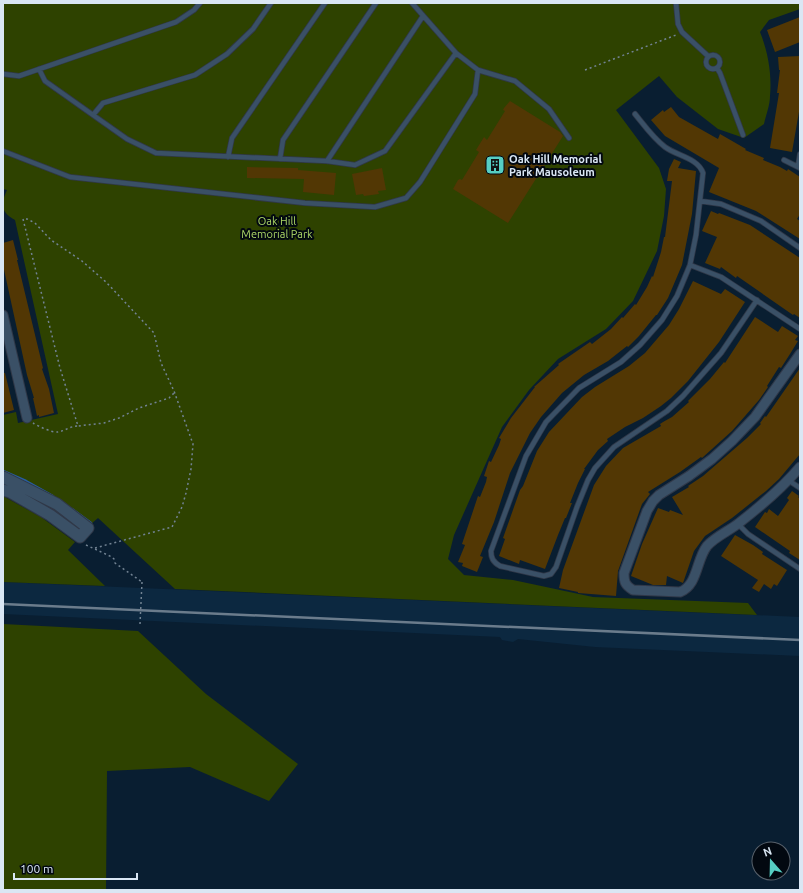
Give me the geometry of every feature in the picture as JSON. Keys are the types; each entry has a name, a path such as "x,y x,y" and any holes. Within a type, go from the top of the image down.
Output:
{"street":[{"path":"3,315 27,418"},
{"path":"3,356 12,354"},
{"path":"800,354 759,411 732,441 700,468 653,501 647,511 624,573 626,586 633,590 680,592 687,590 691,584 702,554 714,539 738,524 765,502 800,467"},
{"path":"3,477 57,504 88,528 80,537 50,515 10,492 3,490"}],"lane":[{"path":"3,74 19,76 176,22 194,10 200,3"},
{"path":"93,115 103,103 195,75 227,54 254,29 271,3"},
{"path":"228,157 232,138 325,3"},
{"path":"280,159 283,140 376,3"},
{"path":"412,3 456,53 478,70 515,81 549,109 569,138"},
{"path":"676,3 678,24 682,32 708,56"},
{"path":"327,161 423,16"},
{"path":"39,69 45,81 127,139 156,152 228,157 327,161 355,165 385,151 456,53"},
{"path":"708,56 715,55 719,57 720,65 717,68"},
{"path":"708,56 706,64 709,68 717,68"},
{"path":"717,68 743,136"},
{"path":"3,151 70,177 306,203 375,207 406,198 420,182 475,94 478,70"},
{"path":"635,114 666,148 698,164 702,169 703,173 696,235 690,265 677,296 662,320 640,345 621,362 579,388 546,422 526,456 491,551 491,557 494,562 500,566 544,576 551,574 556,567 580,500 588,480 595,468 614,447 667,411 683,396 721,353 757,300"},
{"path":"784,160 799,167 800,154"},
{"path":"700,201 721,204 761,222 800,248"},
{"path":"690,265 721,277 800,329"},
{"path":"788,480 800,488"},
{"path":"738,524 748,534 800,569"}],"path":[{"path":"586,70 682,32"},
{"path":"78,426 60,368 22,219 27,219 35,223 51,240 82,261 106,282 154,333 161,363 175,392 193,444 191,469 186,492 182,507 172,527 95,548"},
{"path":"27,418 38,427 58,432 70,426 104,423 119,418 139,408 169,398 175,392"},
{"path":"82,545 88,544 112,557 115,563 142,582 140,624"}],"shaded area":[{"path":"3,582 800,617 800,656 595,647 518,639 513,642 502,640 500,637 3,614"}],"green space":[{"name":"Oak Hill Memorial Park","path":"3,3 800,3 800,9 769,20 760,32 770,71 769,103 764,124 744,138 718,129 677,97 659,76 616,110 659,168 666,189 664,216 657,251 633,301 606,329 558,359 529,390 502,427 454,535 448,559 464,575 513,580 593,597 748,603 757,615 175,589 98,518 90,525 3,473 3,415 16,412 18,423 58,414 15,220 4,211 3,208 3,200 7,190 3,189"},
{"path":"3,496 41,517 75,542 68,550 105,586 3,582"},
{"path":"3,624 138,631 206,694 298,764 269,801 190,767 107,771 106,890 3,890"}],"building":[{"path":"800,17 800,42 775,52 767,30"},
{"path":"800,56 800,106 792,152 770,148 779,93 777,93 780,70 778,57"},
{"name":"Oak Hill Memorial Park Mausoleum","path":"510,101 560,132 563,136 508,223 453,189 458,180 462,180 479,152 476,150 484,137 487,140 505,111 503,110 504,108"},
{"path":"671,107 679,117 718,139 720,134 746,149 745,150 764,158 763,160 787,171 788,169 800,177 800,214 797,219 800,221 800,239 756,211 709,192 719,168 665,136 651,120 663,110 664,112"},
{"path":"674,159 681,162 678,168 696,171 692,214 682,265 668,298 657,315 628,347 627,346 608,361 584,375 562,393 541,417 530,433 510,473 494,522 480,556 483,557 477,572 462,566 463,563 458,562 465,545 462,544 478,496 480,497 486,482 487,477 484,476 489,461 491,462 499,445 501,439 499,438 511,418 534,387 559,365 558,364 590,342 592,344 611,329 622,317 623,318 635,304 636,305 652,276 653,277 665,237 672,181 667,181 669,169"},
{"path":"247,167 298,168 298,170 336,173 334,195 303,192 304,179 247,178"},
{"path":"382,168 386,190 378,191 379,194 364,196 363,194 356,195 352,174"},
{"path":"711,211 750,225 800,258 800,318 794,314 793,315 737,276 736,278 721,267 720,269 705,263 717,237 702,231"},
{"path":"13,240 42,369 49,389 54,413 39,417 39,415 37,416 34,398 27,375 3,265 3,243"},
{"path":"693,281 721,294 725,289 745,302 719,342 688,381 671,398 643,418 625,427 607,439 608,441 598,450 584,469 545,569 520,560 519,564 499,556 505,539 503,538 520,490 537,451 549,432 582,397 629,366 645,353 669,325"},
{"path":"755,317 778,332 782,326 798,336 795,340 798,341 781,368 779,367 759,400 732,431 702,458 701,457 648,492 650,494 642,504 618,571 616,596 578,593 559,588 563,570 594,485 606,466 623,448 661,426 660,424 672,417 689,402 688,401 710,379 724,362 725,363"},
{"path":"800,368 800,454 779,479 766,491 732,518 705,536 694,551 683,583 667,576 666,585 653,585 631,576 642,544 658,508 669,512 670,510 683,515 672,497 689,487 688,486 703,476 761,424 760,423 765,416 766,417"},
{"path":"3,373 5,373 14,410 3,413"},
{"path":"792,491 799,496 798,497 800,499 800,560 789,553 790,551 755,527 765,512 767,513 769,509 778,516 789,500 787,498"},
{"path":"735,535 753,545 763,552 762,554 787,570 777,586 774,584 771,589 764,584 759,592 752,588 758,580 721,556"}],"waterway":[{"path":"3,471 26,481 53,496"},
{"path":"72,509 91,523"}],"railway":[{"path":"3,604 800,640"}],"place":[{"name":"Oak Hill Memorial Park Mausoleum","path":"495,165"}]}
